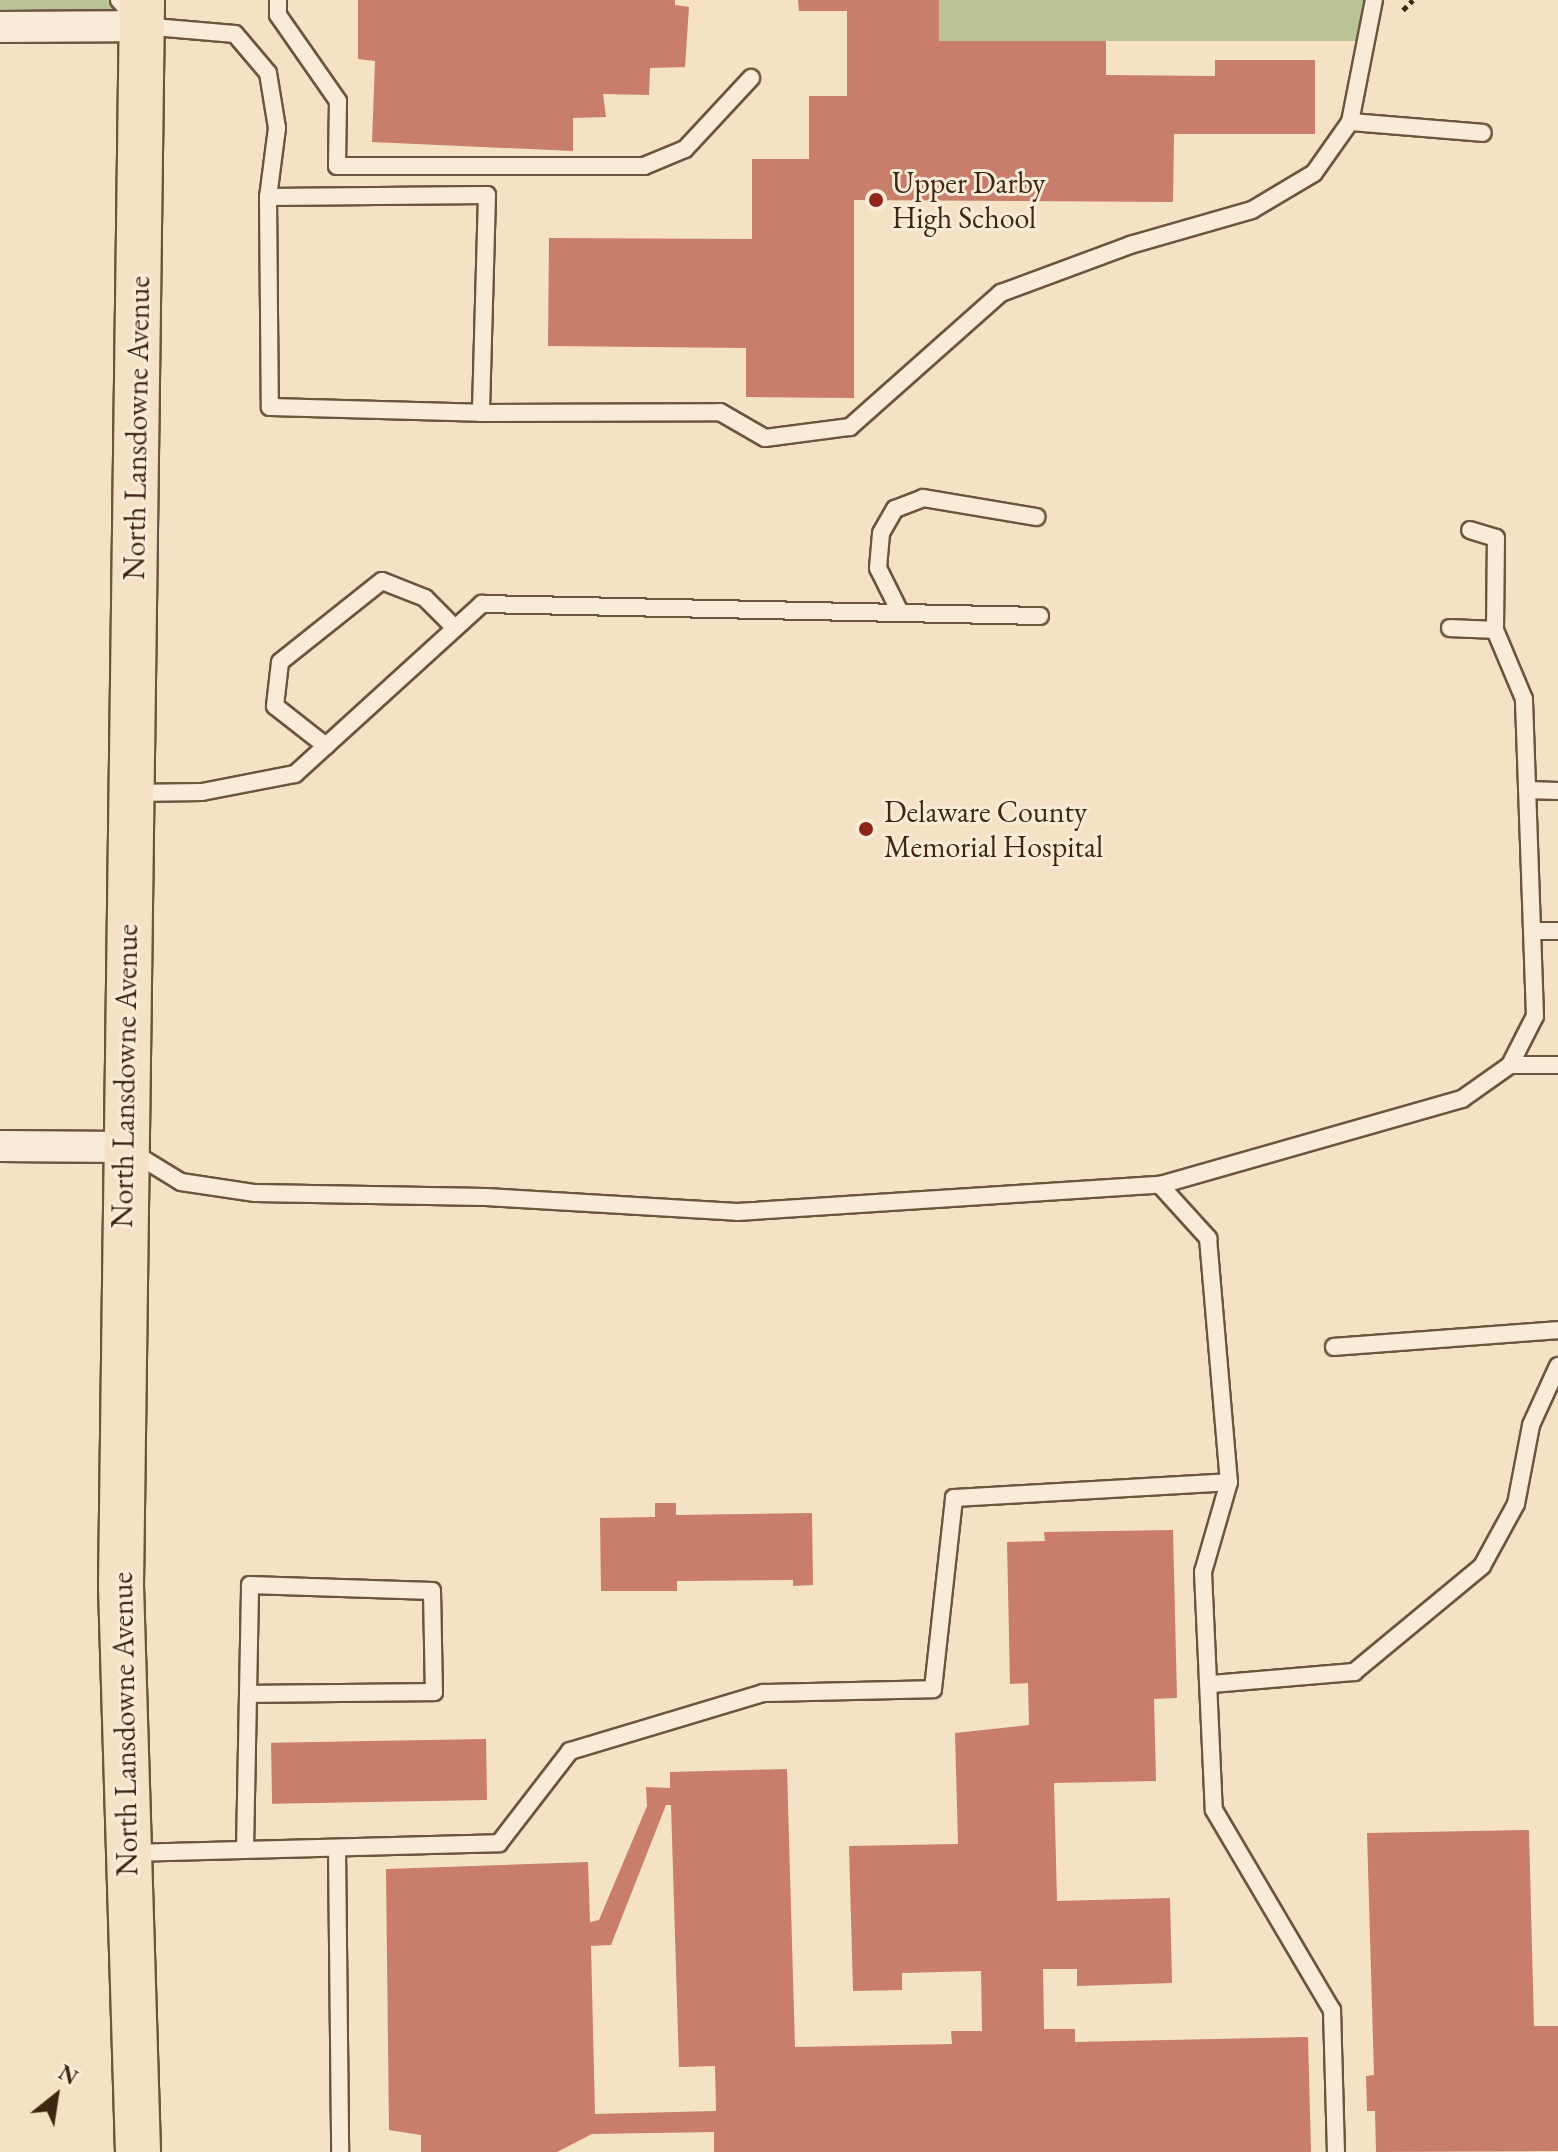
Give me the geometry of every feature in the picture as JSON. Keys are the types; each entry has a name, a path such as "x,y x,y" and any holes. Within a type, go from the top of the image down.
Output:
{"main road":[{"name":"North Lansdowne Avenue","path":"134,9 121,1586 138,2152"}],"street":[{"path":"0,27 134,9"},
{"path":"0,1146 124,1147"}],"lane":[{"path":"278,0 278,15 338,101 337,166 644,166 685,149 751,78"},
{"path":"134,9 235,34 268,73 277,128 268,197 270,407 481,413 720,412 765,438 850,427 1001,293 1130,245 1252,210 1314,173 1350,122 1374,0"},
{"path":"1350,122 1483,133"},
{"path":"268,197 487,195 481,413"},
{"path":"900,612 878,568 881,533 895,509 923,498 1036,517"},
{"path":"124,1147 181,1182 255,1193 486,1197 737,1212 1160,1185 1462,1099 1510,1065 1535,1016 1524,699 1495,630 1496,538 1470,530"},
{"path":"326,746 275,706 280,662 382,581 425,598 453,626"},
{"path":"128,793 202,792 295,774 453,626 482,604 522,601 1040,616"},
{"path":"1450,628 1495,630"},
{"path":"1527,790 1558,791"},
{"path":"1533,931 1558,931"},
{"path":"1510,1065 1558,1065"},
{"path":"1160,1185 1208,1238 1229,1482 1203,1572 1211,1684 1214,1810 1332,2010 1336,2152"},
{"path":"1334,1347 1558,1330"},
{"path":"1211,1684 1354,1672 1482,1566 1516,1504 1531,1425 1558,1366"},
{"path":"127,1853 499,1843 570,1751 763,1693 933,1689 954,1498 1229,1482"},
{"path":"245,1850 250,1585 432,1591 434,1692 248,1694"},
{"path":"337,1848 340,2152"}],"green space":[{"path":"0,0 142,0 142,27 0,27"},
{"path":"939,0 1364,0 1364,41 939,41"}],"building":[{"path":"358,0 675,0 675,5 689,7 685,67 650,68 649,95 603,94 606,117 573,118 573,151 372,142 375,61 358,59"},
{"name":"Upper Darby High School","path":"798,0 939,0 939,41 1106,41 1106,75 1215,76 1215,60 1315,60 1315,134 1174,134 1173,202 854,200 854,398 746,397 746,348 548,346 549,238 752,239 752,159 809,159 809,96 847,96 847,11 799,11"},
{"path":"655,1503 676,1503 676,1515 812,1513 813,1585 793,1586 793,1580 677,1581 677,1591 601,1591 600,1518 655,1517"},
{"path":"1173,1530 1177,1698 1154,1699 1156,1781 1054,1783 1057,1901 1170,1898 1172,1983 1077,1986 1077,1969 1043,1969 1044,2029 1075,2029 1075,2042 1308,2037 1311,2152 714,2152 714,2132 592,2134 557,2152 421,2152 421,2135 389,2130 386,1869 588,1862 590,1922 599,1920 647,1806 646,1787 670,1788 670,1772 787,1769 795,2047 952,2044 951,2031 982,2031 981,1971 902,1973 902,1990 853,1991 849,1846 958,1844 955,1733 1029,1725 1028,1683 1010,1684 1007,1542 1045,1541 1044,1532","holes":["666,1805 671,1805 679,2067 715,2066 716,2111 595,2114 591,1946 611,1945"]},
{"path":"486,1739 487,1800 272,1804 271,1743"},
{"path":"1529,1830 1534,2026 1558,2026 1558,2151 1376,2152 1375,2111 1367,2111 1366,2076 1374,2075 1367,1833"}],"place":[{"name":"Upper Darby High School","path":"876,200"},
{"name":"Delaware County Memorial Hospital","path":"866,829"}]}
